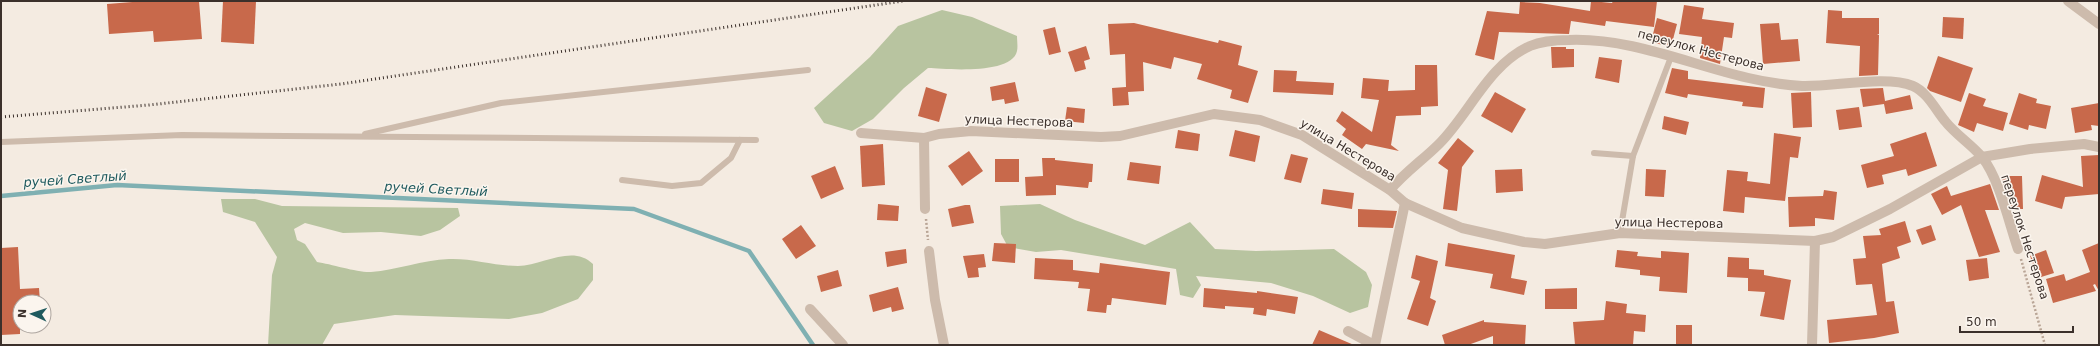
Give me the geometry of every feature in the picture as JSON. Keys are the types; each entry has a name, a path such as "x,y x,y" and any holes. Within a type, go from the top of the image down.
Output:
{"street":[{"path":"2068,1 2099,24"},
{"name":"переулок Нестерова","path":"1390,190 1403,174 1448,134 1495,72 1512,56 1531,45 1552,40 1607,41 1751,79 1802,86 1880,82 1899,83 1914,86 1925,95 1946,123 1982,157 1994,179 2018,249"},
{"name":"улица Нестерова","path":"861,133 924,138 939,134 971,131 1101,137 1120,136 1214,114 1233,116 1273,124 1302,135 1390,190 1404,204 1462,228 1524,242 1545,244 1620,233 1815,241 1833,237 1890,209 1982,157 2030,149 2084,144 2099,147"},
{"path":"924,138 925,209"},
{"path":"1348,331 1375,345 1404,204"},
{"path":"1812,345 1815,241"},
{"path":"929,251 935,300 944,345"},
{"path":"810,309 843,345"}],"lane":[{"path":"1620,233 1633,156 1671,57"},
{"path":"354,137 501,103 808,70"},
{"path":"1,142 182,135 756,140"},
{"path":"622,180 672,186 701,183 731,158 740,140"},
{"path":"1594,153 1633,156"}],"path":[{"path":"925,209 929,251"},
{"name":"переулок Нестерова","path":"2018,249 2045,345"}],"green space":[{"path":"942,10 972,17 1017,36 1017,51 1012,59 1004,64 991,67 977,69 928,68 904,88 873,119 852,131 824,123 814,108 870,57 898,26"},
{"path":"221,199 255,199 282,206 458,208 460,216 440,230 421,236 381,232 343,233 305,223 294,229 297,240 305,244 317,262 359,271 381,271 429,261 449,259 518,266 528,265 557,257 576,256 585,258 593,264 593,280 578,299 542,313 509,319 395,315 334,324 322,345 268,345 272,275 277,257 255,222 223,212"},
{"path":"1040,204 1075,220 1145,245 1190,222 1215,249 1256,251 1334,249 1366,272 1372,285 1368,307 1350,313 1313,296 1271,283 1196,276 1201,285 1193,298 1180,295 1176,269 1061,250 1036,252 1008,247 1001,234 1000,206"}],"building":[{"path":"145,1 199,1 202,39 154,42 153,31 109,34 107,4"},
{"path":"223,1 256,1 254,44 221,42"},
{"path":"1591,1 1612,3 1613,1 1657,1 1654,27 1606,21 1605,26 1571,21 1569,34 1499,32 1494,60 1475,55 1487,11 1519,14 1520,2 1540,3 1590,11"},
{"path":"1684,5 1704,8 1702,19 1734,23 1732,38 1724,37 1720,64 1700,58 1702,37 1679,34"},
{"path":"1828,10 1842,11 1842,18 1879,18 1879,34 1877,35 1879,35 1878,75 1859,76 1860,46 1826,43"},
{"path":"1943,17 1964,18 1963,39 1942,37"},
{"path":"1657,18 1677,24 1671,47 1651,42"},
{"path":"1134,23 1218,43 1219,40 1242,46 1238,65 1258,71 1248,103 1230,98 1232,90 1197,79 1202,64 1174,57 1171,69 1143,62 1144,91 1128,92 1129,105 1113,106 1112,88 1126,87 1125,54 1110,55 1108,24"},
{"path":"1779,23 1781,40 1798,39 1800,61 1763,64 1760,24"},
{"path":"1055,27 1061,52 1049,55 1043,30"},
{"path":"1086,46 1090,59 1084,61 1086,69 1075,72 1068,52"},
{"path":"1551,47 1566,47 1566,49 1574,49 1574,67 1552,68"},
{"path":"1938,56 1973,68 1961,102 1930,91 1927,88"},
{"path":"1599,57 1622,60 1619,83 1595,78"},
{"path":"1415,65 1437,65 1438,106 1421,107 1421,115 1396,116 1391,145 1399,151 1366,144 1362,149 1342,135 1346,129 1336,121 1342,111 1372,132 1379,100 1361,98 1363,78 1389,80 1388,91 1415,90"},
{"path":"1672,68 1688,71 1688,79 1765,88 1763,108 1742,106 1743,102 1688,94 1687,98 1665,93"},
{"path":"1274,70 1297,71 1296,81 1334,83 1333,95 1273,92"},
{"path":"1015,82 1019,101 1005,104 1004,99 992,101 990,87"},
{"path":"926,87 947,94 939,122 918,116"},
{"path":"1883,88 1885,101 1910,95 1913,109 1886,114 1884,104 1863,107 1860,89"},
{"path":"1495,92 1526,109 1512,133 1481,116"},
{"path":"1811,92 1812,127 1793,128 1791,93"},
{"path":"1969,93 1986,99 1983,106 2008,113 2003,131 1977,123 1974,132 1958,125"},
{"path":"2019,93 2037,99 2036,103 2051,106 2046,129 2029,125 2028,130 2009,124"},
{"path":"2099,103 2099,126 2091,125 2092,130 2075,133 2071,108"},
{"path":"1067,107 1085,109 1084,123 1065,121"},
{"path":"1859,107 1862,127 1839,130 1836,110"},
{"path":"1664,116 1689,122 1686,135 1662,129"},
{"path":"1178,130 1200,134 1198,151 1175,148"},
{"path":"1235,130 1260,136 1255,162 1229,156"},
{"path":"1926,132 1937,166 1908,176 1906,169 1882,175 1884,184 1867,188 1861,165 1894,156 1890,144"},
{"path":"1774,133 1801,137 1798,158 1790,157 1785,201 1745,197 1744,213 1723,211 1727,170 1748,172 1747,181 1770,184"},
{"path":"1458,138 1474,151 1462,167 1457,211 1443,209 1448,170 1438,163"},
{"path":"883,144 885,185 862,187 860,146"},
{"path":"969,151 983,171 962,186 948,166"},
{"path":"1291,154 1308,158 1301,183 1284,179"},
{"path":"2099,155 2099,194 2065,197 2062,209 2035,201 2042,175 2083,187 2081,156"},
{"path":"1042,158 1055,158 1055,160 1093,164 1092,182 1089,182 1088,188 1056,185 1056,195 1026,196 1025,177 1043,176"},
{"path":"995,159 1019,159 1019,182 995,182"},
{"path":"1130,162 1161,166 1159,184 1127,180"},
{"path":"835,166 844,189 821,199 811,176"},
{"path":"1522,169 1523,191 1496,193 1495,170"},
{"path":"1646,169 1666,170 1664,197 1645,196"},
{"path":"2003,176 2022,176 2023,209 2012,209 2002,181"},
{"path":"1990,184 1999,210 1985,210 2000,252 1979,257 1961,205 1942,215 1931,194 1947,186 1951,196"},
{"path":"1323,189 1354,193 1352,209 1321,204"},
{"path":"1824,190 1837,192 1834,220 1815,218 1815,226 1789,227 1788,197 1823,196"},
{"path":"878,204 899,206 898,221 877,220"},
{"path":"970,205 974,223 952,227 948,209"},
{"path":"1358,209 1397,211 1393,228 1358,227"},
{"path":"1905,221 1911,242 1897,247 1900,258 1882,264 1886,302 1894,301 1899,333 1874,338 1829,343 1827,320 1877,315 1872,284 1856,285 1853,259 1866,258 1863,236 1881,235 1879,229"},
{"path":"801,225 816,246 796,259 782,239"},
{"path":"1931,225 1936,240 1922,245 1916,230"},
{"path":"994,243 1016,244 1015,263 992,261"},
{"path":"1448,243 1515,255 1511,278 1527,281 1524,295 1490,288 1493,274 1445,266"},
{"path":"2099,243 2099,291 2095,284 2093,285 2096,291 2053,303 2046,279 2064,274 2066,281 2090,272 2082,250"},
{"path":"18,247 20,289 39,288 39,294 12,294 12,334 20,334 1,335 1,248"},
{"path":"906,249 907,263 887,267 885,252"},
{"path":"1617,250 1638,252 1637,256 1661,258 1661,251 1689,253 1687,293 1659,291 1660,277 1640,275 1640,270 1615,267"},
{"path":"2046,250 2054,273 2038,278 2030,256"},
{"path":"984,254 986,267 978,268 979,277 968,278 963,256"},
{"path":"1416,255 1438,261 1430,298 1436,301 1428,326 1407,319 1420,281 1411,278"},
{"path":"1728,257 1749,258 1749,269 1764,270 1764,275 1791,280 1784,320 1760,316 1765,292 1748,291 1748,278 1727,277"},
{"path":"1035,258 1073,260 1073,270 1099,273 1100,263 1170,272 1166,305 1112,298 1111,305 1107,305 1106,313 1087,311 1090,289 1078,288 1079,282 1034,279"},
{"path":"1987,258 1989,278 1969,281 1966,260"},
{"path":"838,270 842,286 821,292 817,276"},
{"path":"898,287 904,309 892,312 891,307 873,312 869,295"},
{"path":"1204,288 1257,293 1257,291 1298,297 1295,314 1267,309 1266,316 1253,314 1254,308 1225,306 1225,309 1203,307"},
{"path":"1577,288 1577,309 1545,309 1545,289"},
{"path":"1606,301 1627,304 1626,313 1646,315 1645,332 1634,331 1633,345 1575,345 1573,322 1604,320"},
{"path":"1484,320 1484,322 1526,325 1525,345 1493,345 1493,336 1468,345 1445,345 1442,335"},
{"path":"1676,325 1692,325 1692,345 1676,345"},
{"path":"1319,330 1354,345 1312,345"}],"waterway":[{"name":"ручей Светлый","path":"1,196 117,185 634,209 749,251 813,345"}],"railway":[{"path":"1,117 149,105 341,84 903,1"}]}
